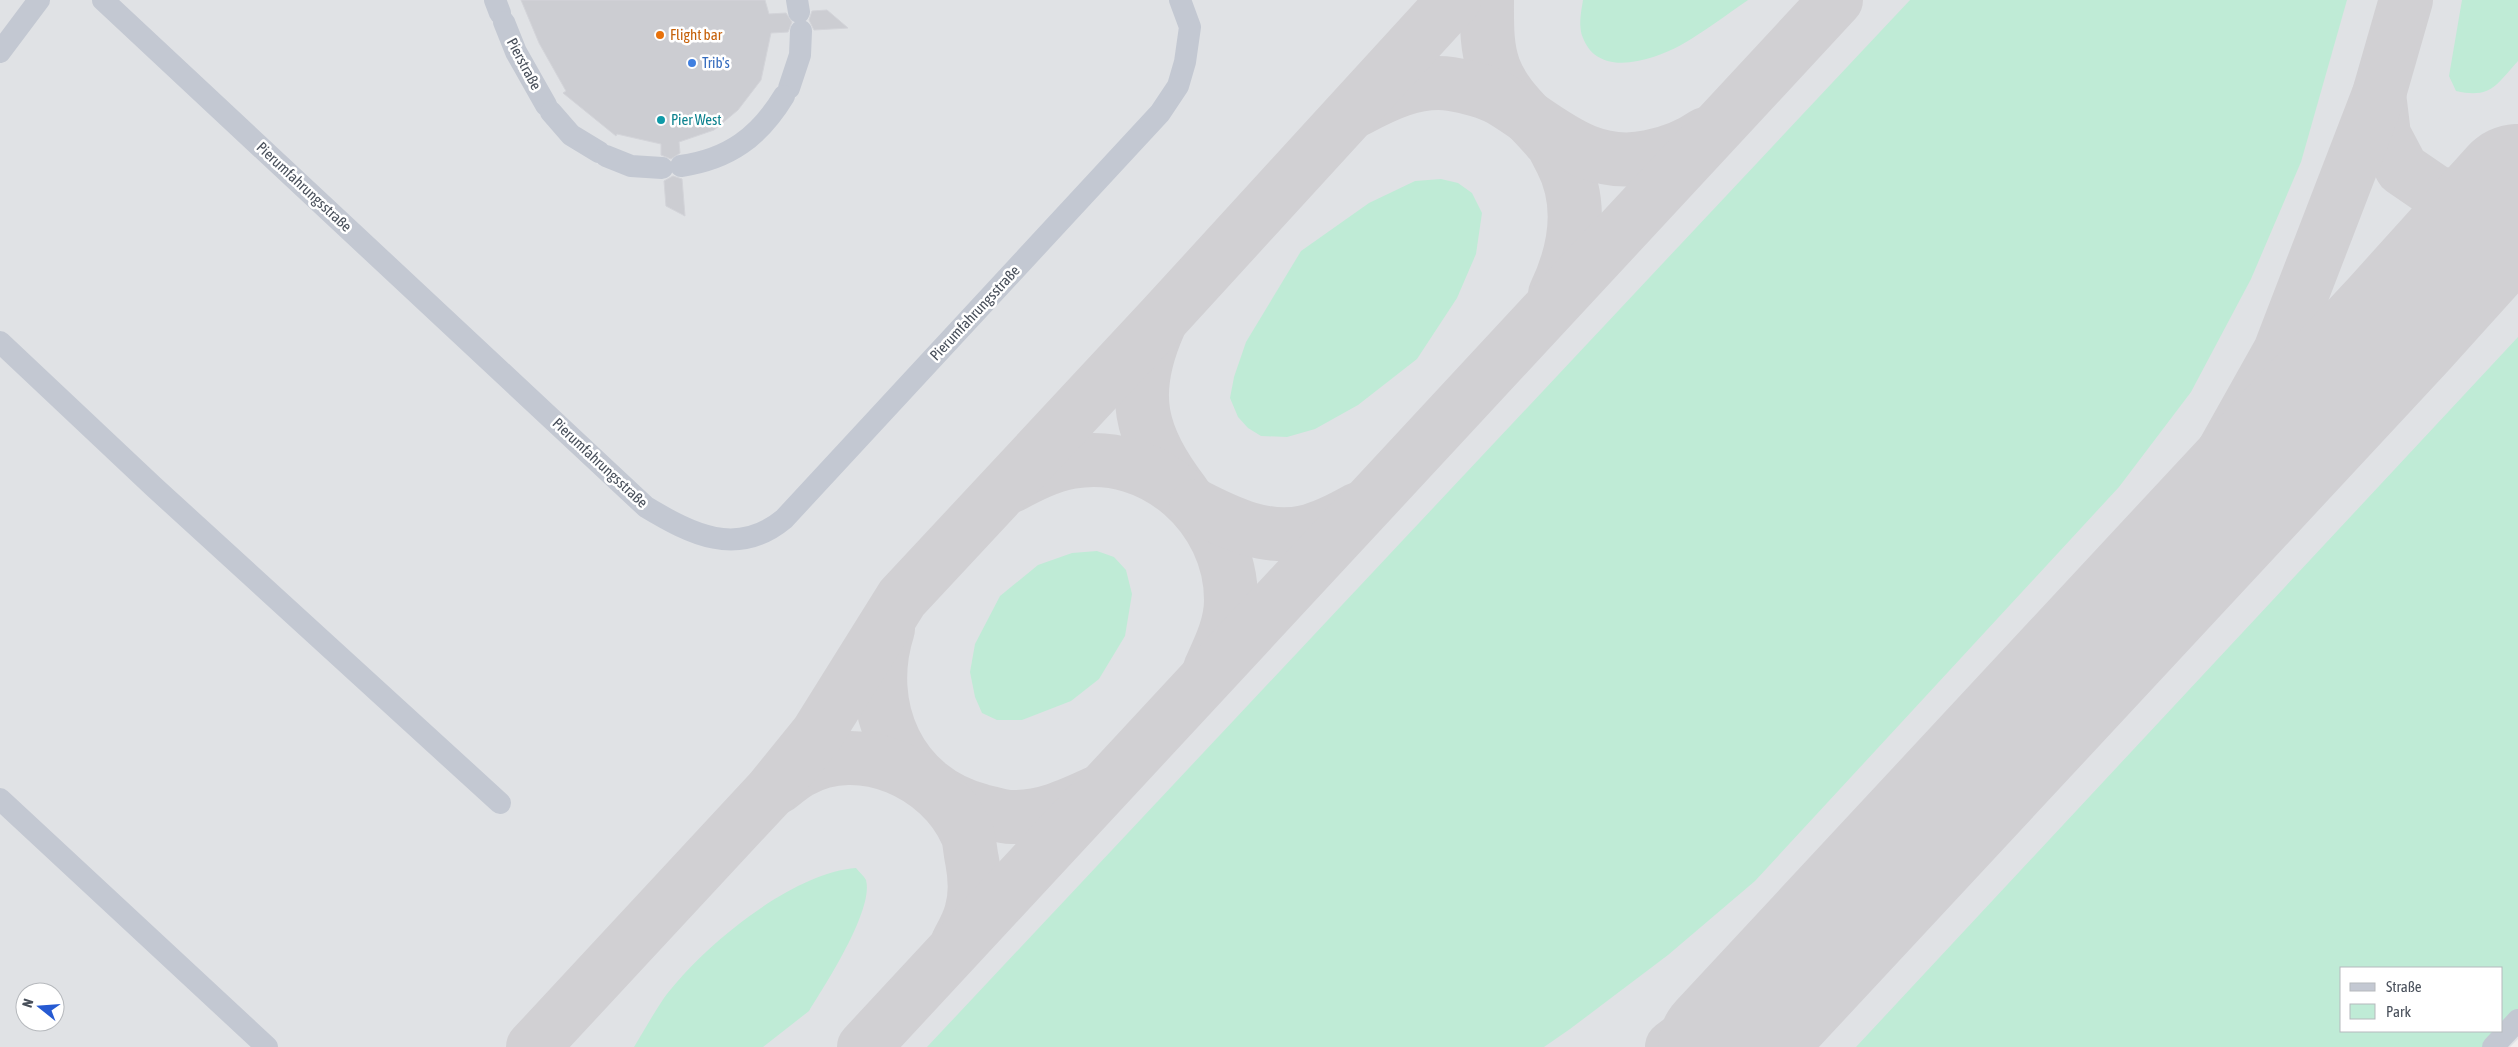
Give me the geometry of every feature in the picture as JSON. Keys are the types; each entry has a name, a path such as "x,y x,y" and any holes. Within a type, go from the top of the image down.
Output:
{"lane":[{"path":"0,52 39,0"},
{"name":"Pierumfahrungsstraße","path":"103,0 646,507 678,526 701,535 733,540 761,533 774,527 784,519 1160,114 1178,86 1184,62 1190,27 1180,0"},
{"name":"Pierstraße","path":"500,12 516,52 549,109 571,135 603,154 631,166 672,167 697,164 727,154 752,137 770,120 787,92 800,55 799,14"},
{"path":"0,342 154,487 500,803"},
{"path":"0,799 267,1047"},
{"path":"2493,1047 2518,1020"}],"shaded area":[{"path":"0,0 2518,0 2518,1039 2510,1047 0,1047"}],"green space":[{"path":"1583,0 1748,0 1707,29 1669,51 1642,60 1614,62 1601,58 1591,51 1583,38 1580,19"},
{"path":"1910,0 2347,0 2301,162 2251,279 2191,392 2119,487 1755,881 1668,955 1544,1047 927,1047"},
{"path":"2462,0 2518,0 2518,61 2492,88 2477,93 2456,91 2449,76"},
{"path":"1441,179 1458,183 1472,193 1482,213 1476,254 1457,298 1417,359 1358,405 1315,429 1287,437 1261,436 1248,428 1238,417 1230,398 1234,377 1246,342 1301,251 1369,203 1415,181"},
{"path":"2518,337 2518,1011 2503,1027 2503,967 2340,967 2340,1032 2499,1032 2485,1047 1856,1047"},
{"path":"1097,551 1114,557 1126,570 1132,594 1125,636 1099,679 1071,701 1022,720 997,720 982,713 975,697 970,672 975,644 1000,596 1038,565 1072,553"},
{"path":"856,868 866,880 867,893 863,909 846,947 809,1011 763,1047 634,1047 664,998 680,978 724,936 777,898 804,883 831,873"}],"building":[{"name":"Pier West","path":"521,0 765,0 769,14 786,13 792,22 788,32 771,33 761,80 738,110 714,130 679,142 680,153 671,159 661,155 661,144 617,134 616,136 563,93 566,91 539,43"},
{"path":"827,10 848,28 814,30 809,20 812,11"},
{"path":"673,176 682,179 685,216 666,206 664,181"}],"taxiway":[{"path":"533,1047 770,792 817,734 902,598 1162,319 1454,0"},
{"path":"1487,0 1488,34 1491,60 1494,68 1511,98 1552,144 1561,160 1573,193 1575,210 1572,244 1568,261 1555,294"},
{"path":"864,1047 1836,0"},
{"path":"2036,712 2211,474 2280,351 2379,94 2406,0"},
{"path":"1357,110 1402,90 1414,86 1438,83 1470,88 1497,97 1570,144 1607,158 1649,157 1671,151 1705,134"},
{"path":"2379,94 2384,135 2402,169 2437,193 2478,199 2518,187"},
{"path":"1159,325 1144,372 1143,413 1148,433 1157,453 1184,494"},
{"path":"1011,486 1055,466 1071,462 1102,460 1131,466 1158,477 1182,494 1202,516 1218,541 1228,570 1231,609 1224,636 1210,669"},
{"path":"1196,506 1249,529 1277,534 1291,534 1312,530 1358,509"},
{"path":"888,629 881,658 880,687 885,715 895,741 909,765 929,785 953,800 982,811 1011,817 1045,813 1067,806 1098,792"},
{"path":"778,787 800,771 823,761 848,758 872,760 896,767 919,779 938,794 955,813 967,834 973,866 973,907 957,944"},
{"path":"1672,1047 1787,960 1904,855"}],"runway":[{"path":"1726,1047 2399,324 2518,192"}],"place":[{"name":"Flight bar","path":"660,35"},
{"name":"Trib's","path":"692,63"},
{"name":"Pier West","path":"661,120"}]}
